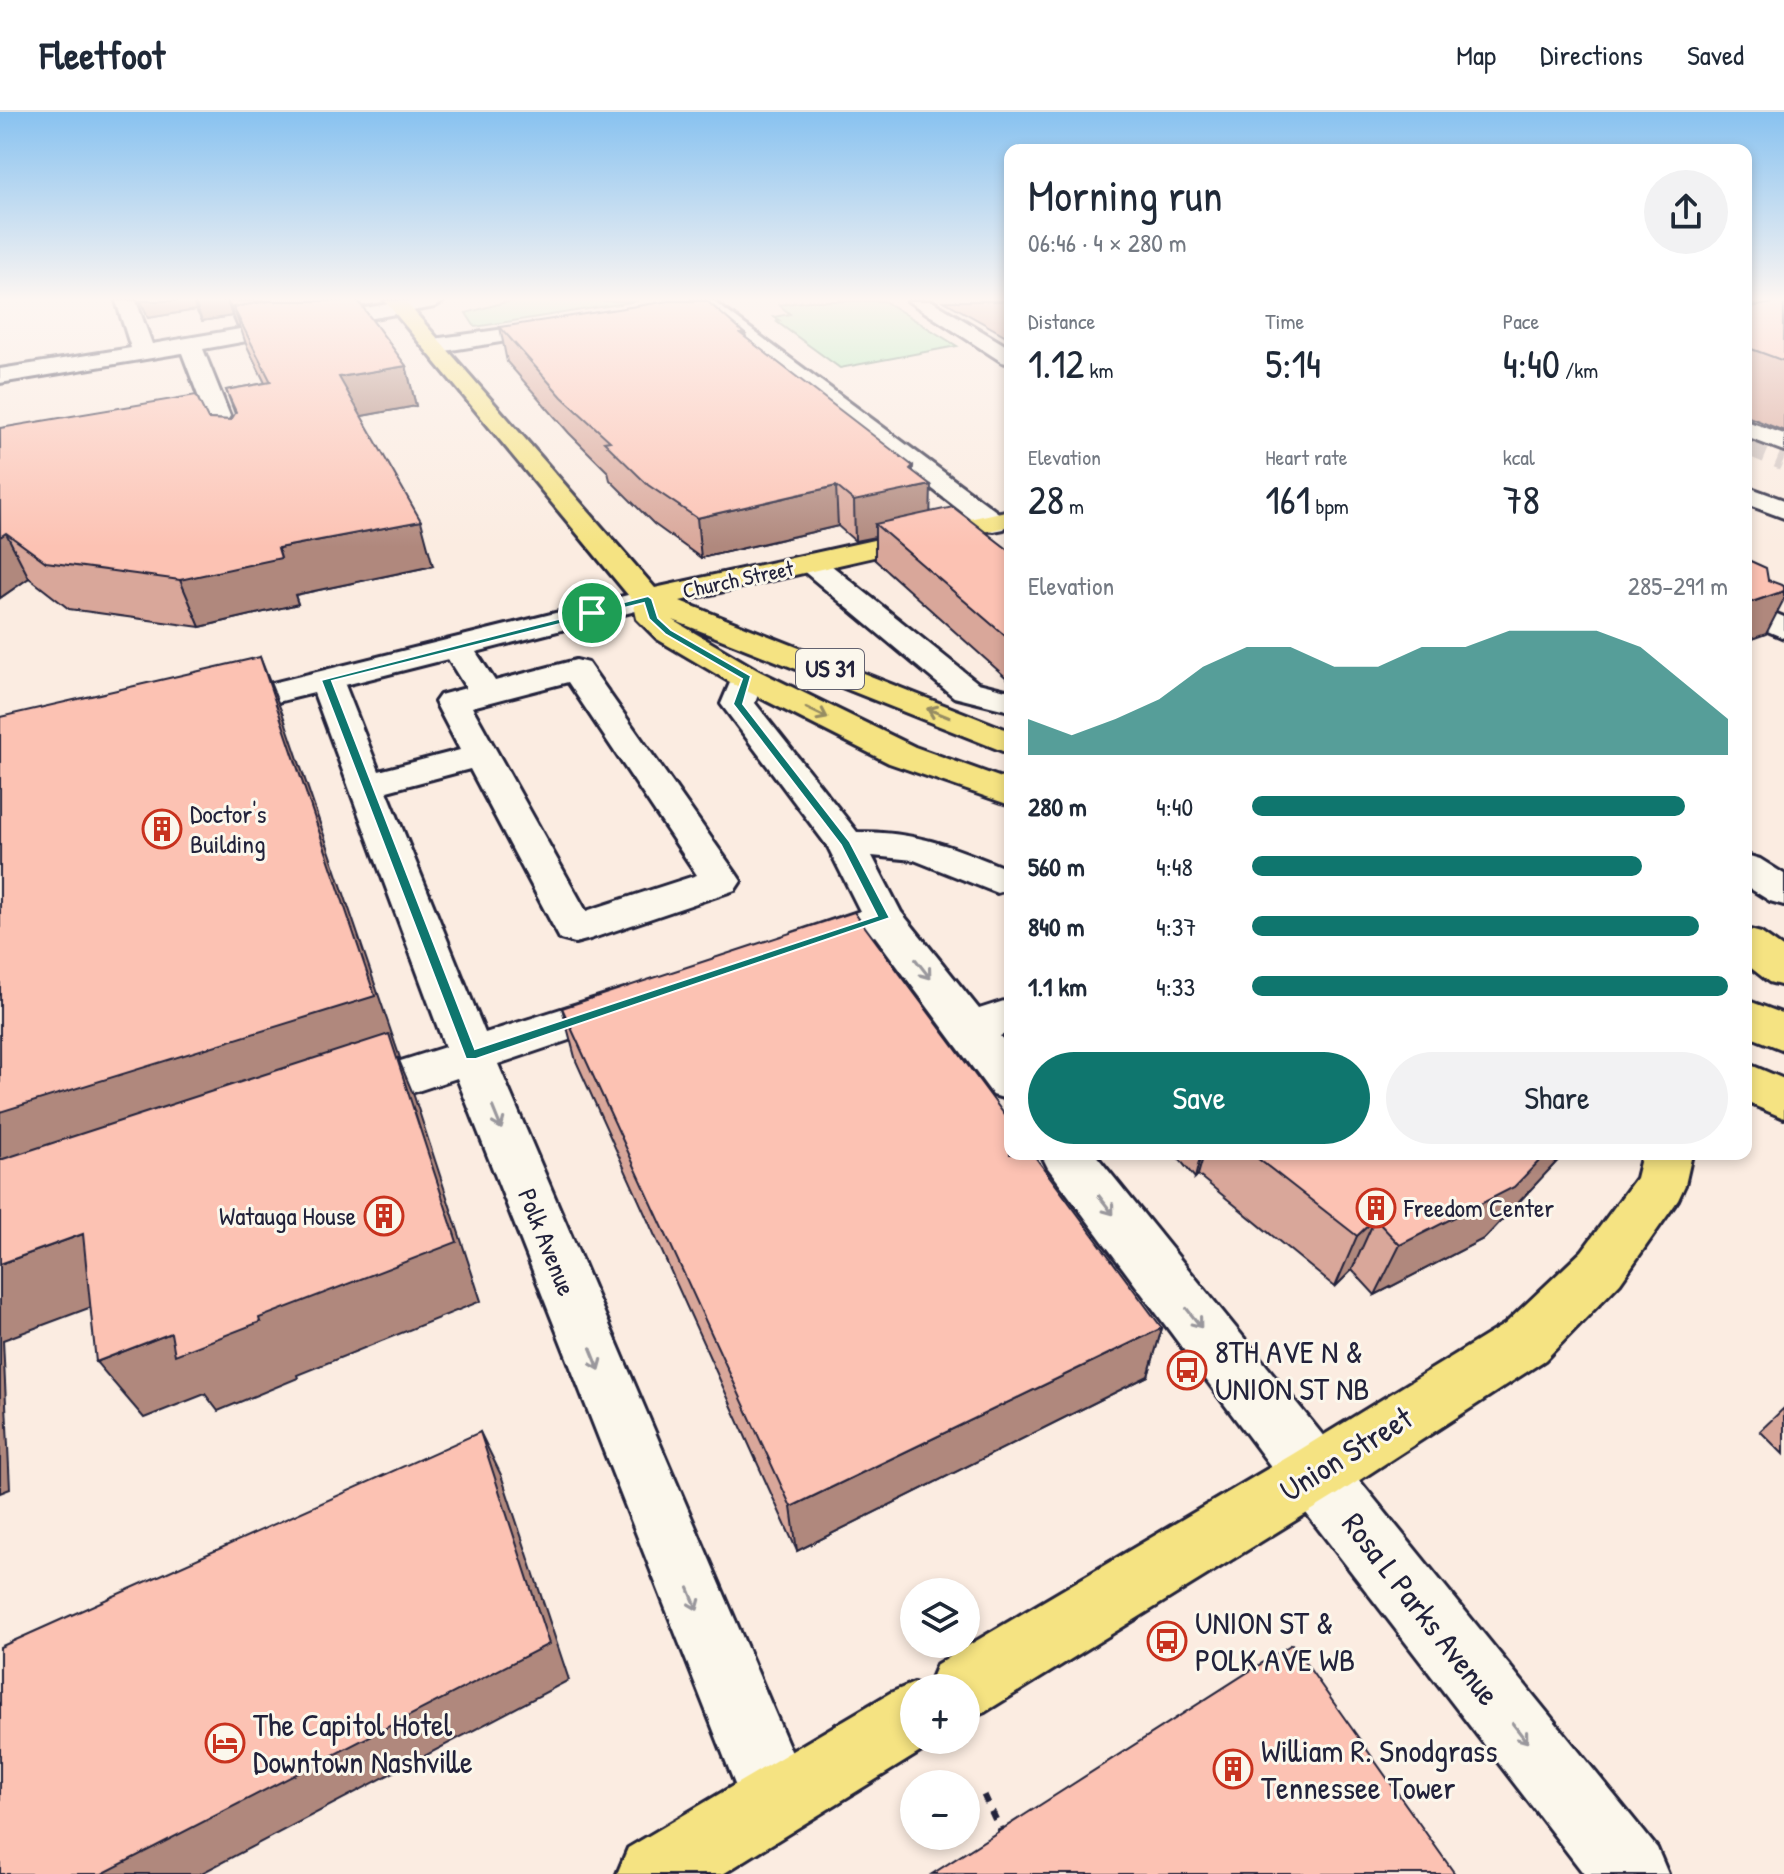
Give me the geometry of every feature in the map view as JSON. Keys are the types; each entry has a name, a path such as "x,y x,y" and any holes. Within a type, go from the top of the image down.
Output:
{"main road":[{"name":"US 31","path":"465,383 648,599 653,619 668,632 747,678 902,755 1004,792"},
{"name":"Church Street","path":"648,599 811,563 1004,526"},
{"name":"US 31","path":"648,599 1004,741"},
{"path":"1752,947 1784,971"},
{"path":"1752,1019 1784,1033"},
{"path":"1752,1084 1784,1100"},
{"name":"Union Street","path":"980,1677 1314,1475 1525,1342 1601,1267 1660,1185 1666,1160"},
{"path":"654,1874 900,1725"}],"street":[{"path":"205,383 229,442"},
{"path":"805,383 1004,525"},
{"path":"124,431 218,416"},
{"path":"1752,496 1784,510"},
{"path":"811,563 966,690 1004,700"},
{"name":"Church Street","path":"187,714 648,599"},
{"path":"1752,613 1784,629"},
{"path":"457,647 486,693"},
{"path":"576,670 721,881 575,929 452,702 486,693 576,670"},
{"path":"747,678 738,704 846,844 884,918 990,1022 1004,1064"},
{"name":"Polk Avenue","path":"326,680 471,1055 776,1800"},
{"path":"367,785 482,755"},
{"path":"846,844 891,844 923,849 997,880"},
{"path":"1752,872 1784,892"},
{"path":"766,958 884,918"},
{"path":"309,1109 663,992"},
{"name":"Rosa L Parks Avenue","path":"1071,1160 1314,1475 1631,1874"}],"path":[{"path":"984,1795 1010,1849"}],"building":[{"path":"264,383 343,383 421,521 278,548 281,558 180,580 46,562 6,533 0,537 0,428 196,395 208,419 231,420 236,412 226,390"},
{"path":"550,383 805,383 913,466 910,469 931,485 854,501 836,486 697,518 648,485 604,442 610,441"},
{"path":"953,507 1004,546 1004,635 875,524"},
{"path":"1752,562 1766,568 1768,580 1784,586 1784,591 1752,602"},
{"path":"260,657 375,996 0,1112 0,717"},
{"path":"854,912 1004,1114 1004,1160 1037,1160 1162,1328 791,1507 562,1008"},
{"path":"389,1034 457,1242 259,1318 260,1322 175,1355 171,1333 96,1362 83,1234 0,1264 0,1160"},
{"path":"1260,1160 1540,1160 1514,1187 1400,1245 1375,1219 1357,1236"},
{"path":"480,1432 549,1644 102,1874 0,1874 0,1647"},
{"name":"William R. Snodgrass Tennessee Tower","path":"1292,1644 1455,1874 932,1874 970,1850 980,1850 980,1843"}],"tunnel":[{"path":"1752,446 1784,459"}],"place":[{"name":"Doctor's Building","path":"162,829"},
{"name":"Freedom Center","path":"1376,1208"},
{"name":"Watauga House","path":"384,1216"},
{"name":"8TH AVE N & UNION ST NB","path":"1187,1370"},
{"name":"UNION ST & POLK AVE WB","path":"1167,1641"},
{"name":"The Capitol Hotel Downtown Nashville","path":"225,1743"},
{"name":"William R. Snodgrass Tennessee Tower","path":"1233,1769"}],"route":[{"path":"648,599 653,619 668,632 747,678 738,704 767,746 846,844 884,918 471,1055 326,680 592,613 648,599"}]}
